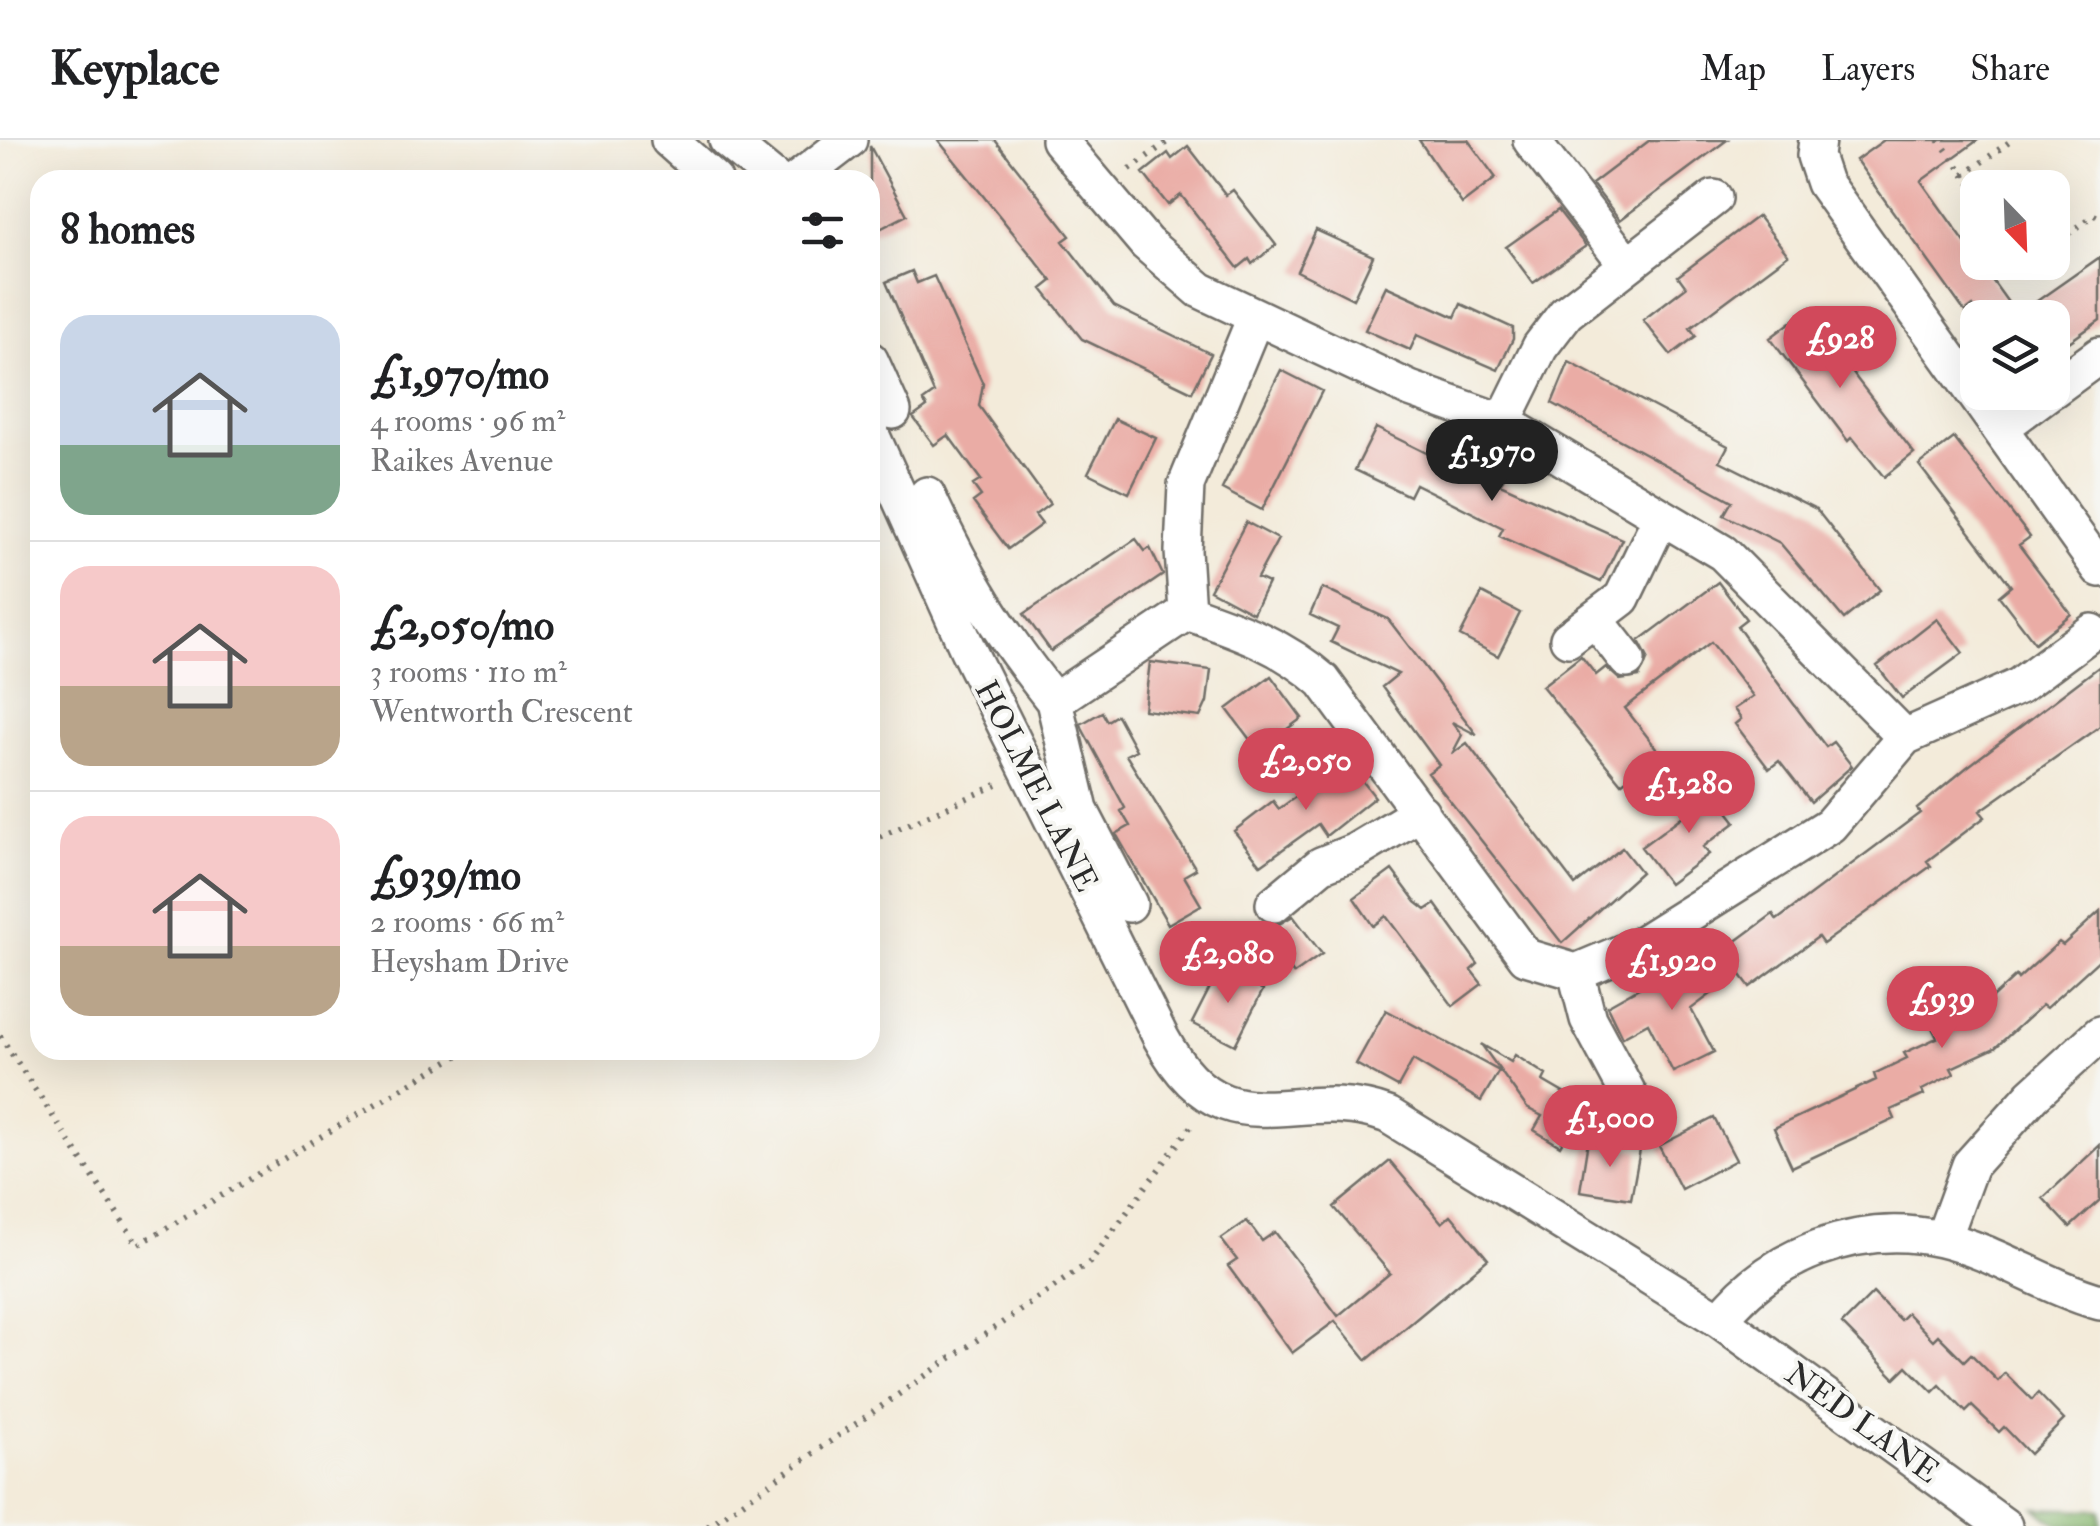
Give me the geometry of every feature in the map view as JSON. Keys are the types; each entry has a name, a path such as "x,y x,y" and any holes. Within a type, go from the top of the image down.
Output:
{"street":[{"path":"669,140 703,170"},
{"path":"727,140 764,170"},
{"path":"810,170 849,140"},
{"path":"1059,140 1180,276 1255,318 1410,389 1504,422 1660,519 1723,553 1906,737"},
{"path":"1531,140 1626,263"},
{"path":"1817,140 1815,156 1824,183 2100,569"},
{"path":"1504,422 1552,330 1626,263 1714,198"},
{"path":"1187,612 1183,552 1186,485 1255,318"},
{"path":"2070,377 2100,355"},
{"path":"2000,428 2025,410"},
{"name":"HOLME LANE","path":"882,422 968,650 1174,1062 1213,1097 1264,1112 1347,1104 1388,1115 1720,1320"},
{"path":"927,495 966,579 1002,635 1054,701 1080,810 1128,904"},
{"path":"1627,660 1581,629 1622,598 1660,519"},
{"path":"1054,701 1187,612"},
{"path":"1187,612 1258,637 1294,656 1346,708 1526,958 1576,972 1638,946 1830,825 1906,737 2019,686 2092,632"},
{"path":"1274,904 1321,865 1356,852 1422,812"},
{"path":"1576,972 1588,1019 1636,1108"},
{"path":"1943,1239 1970,1165 2034,1094 2100,1034"},
{"path":"1720,1320 1759,1277 1806,1252 1887,1235 1943,1239 2100,1302"},
{"name":"NED LANE","path":"1720,1320 2004,1526"}],"path":[{"path":"1100,190 1170,140"},
{"path":"1939,140 1960,170"},
{"path":"1971,170 2012,140"},
{"path":"2070,232 2094,215 2100,218"},
{"path":"880,837 1030,770"},
{"path":"0,1036 138,1245 451,1060"},
{"path":"708,1526 1090,1262 1213,1097"}],"green space":[{"path":"2036,1508 2100,1510 2100,1526 2059,1526"}],"building":[{"path":"938,140 995,140 1070,236 1063,241 1114,306 1211,354 1192,392 1082,339 1042,289 1052,281"},
{"path":"1419,140 1468,140 1496,178 1462,204"},
{"path":"1650,140 1727,140 1620,220 1592,184"},
{"path":"1884,140 1978,140 1921,181 1960,235 1960,280 1992,280 2006,300 1960,300 1960,305 1856,160"},
{"path":"870,146 907,215 880,229 880,170 870,170"},
{"path":"1188,146 1226,195 1233,190 1276,245 1252,264 1249,259 1238,268 1181,195 1168,205 1143,173 1168,153 1172,159"},
{"path":"1558,210 1586,246 1533,283 1506,247"},
{"path":"1758,216 1788,255 1690,328 1696,336 1671,355 1643,320 1686,287 1678,276"},
{"path":"1316,230 1373,256 1353,299 1297,271"},
{"path":"2100,257 2100,320 2070,341 2070,300 2038,300"},
{"path":"912,271 917,283 934,276 983,384 979,406 1050,504 1035,515 1042,524 1008,549 973,502 981,496 973,485 981,480 948,435 934,445 913,417 927,407 923,401 934,393 886,282"},
{"path":"1386,286 1455,317 1461,304 1513,328 1513,339 1498,370 1417,335 1410,350 1365,330"},
{"path":"1811,307 1841,346 1836,349 1857,379 1914,453 1884,477 1852,437 1848,441 1770,338"},
{"path":"1569,362 1728,446 1720,461 1816,509 1880,590 1844,619 1780,543 1724,515 1732,501 1552,403"},
{"path":"1281,370 1322,391 1262,510 1222,489"},
{"path":"1115,419 1156,438 1129,493 1088,473"},
{"path":"1376,428 1451,465 1457,454 1504,478 1500,484 1622,539 1601,582 1499,536 1503,528 1415,484 1409,496 1355,470"},
{"path":"1954,438 2030,537 2019,545 2071,614 2035,643 1999,596 2011,586 1919,465"},
{"path":"1246,522 1278,539 1257,578 1268,583 1253,613 1210,590"},
{"path":"1136,539 1145,551 1150,548 1163,575 1051,651 1024,614"},
{"path":"1718,582 1746,619 1737,626 1775,679 1826,747 1833,742 1852,766 1811,802 1779,761 1769,769 1735,724 1741,719 1734,709 1753,696 1711,642 1625,708 1660,753 1621,783 1542,686 1581,656 1596,675 1606,667 1620,680 1639,677 1648,658 1639,641"},
{"path":"1322,588 1388,619 1477,735 1452,722 1462,735 1452,754 1467,743 1575,885 1622,848 1641,872 1562,943 1428,773 1439,765 1382,687 1398,674 1331,642 1338,628 1310,615"},
{"path":"1482,593 1520,613 1498,656 1460,636"},
{"path":"1937,619 1963,653 1902,698 1877,666"},
{"path":"1150,662 1211,670 1207,702 1200,717 1144,710"},
{"path":"2100,666 2100,726 1980,811 1985,817 1927,861 1931,866 1823,944 1818,937 1750,987 1723,951 1773,914 1777,920 1920,813 1917,809 1966,768"},
{"path":"1271,676 1302,718 1267,744 1263,739 1254,745 1227,709"},
{"path":"1102,712 1107,721 1117,715 1136,750 1126,755 1196,869 1184,876 1201,905 1168,924 1116,834 1130,826 1121,811 1125,808 1081,724"},
{"path":"1346,760 1375,797 1326,836 1318,824 1261,865 1234,831 1273,801 1279,809"},
{"path":"1708,786 1736,822 1703,847 1709,854 1669,884 1641,847 1691,810 1685,803"},
{"path":"1392,870 1426,910 1435,904 1478,964 1471,970 1482,984 1453,1006 1386,916 1373,926 1354,898"},
{"path":"2100,911 2100,959 2046,1008 2042,1005 1995,1048 1951,1068 1954,1074 1922,1090 1924,1095 1891,1110 1895,1119 1792,1167 1774,1128 1876,1080 1874,1074 1907,1058 1904,1053 1937,1038 1929,1021 1964,1005 1970,1018 2016,976 2018,979 2059,942 2063,945"},
{"path":"1293,916 1322,954 1294,974 1264,933"},
{"path":"1714,957 1731,979 1691,1009 1714,1052 1673,1072 1648,1023 1622,1037 1607,1006 1662,975 1670,989"},
{"path":"1220,968 1263,990 1235,1045 1192,1023"},
{"path":"1386,1010 1499,1071 1481,1101 1413,1060 1398,1087 1356,1064"},
{"path":"1481,1044 1511,1062 1515,1055 1546,1075 1543,1081 1584,1105 1560,1146 1534,1130 1542,1116 1527,1108"},
{"path":"1714,1118 1736,1160 1681,1189 1659,1146"},
{"path":"1588,1141 1640,1150 1631,1199 1580,1191"},
{"path":"2100,1145 2100,1200 2070,1227 2043,1198"},
{"path":"1390,1161 1442,1223 1451,1215 1488,1259 1367,1360 1335,1321 1292,1353 1228,1266 1237,1260 1221,1239 1247,1221 1262,1241 1275,1232 1338,1316 1390,1273 1334,1207"},
{"path":"1873,1293 1900,1320 1907,1313 1933,1340 1938,1335 1964,1361 1971,1354 1998,1381 2005,1373 2032,1400 2038,1393 2064,1420 2030,1454 2004,1427 1999,1432 1972,1406 1966,1412 1940,1385 1933,1392 1907,1366 1895,1378 1842,1324"}]}
